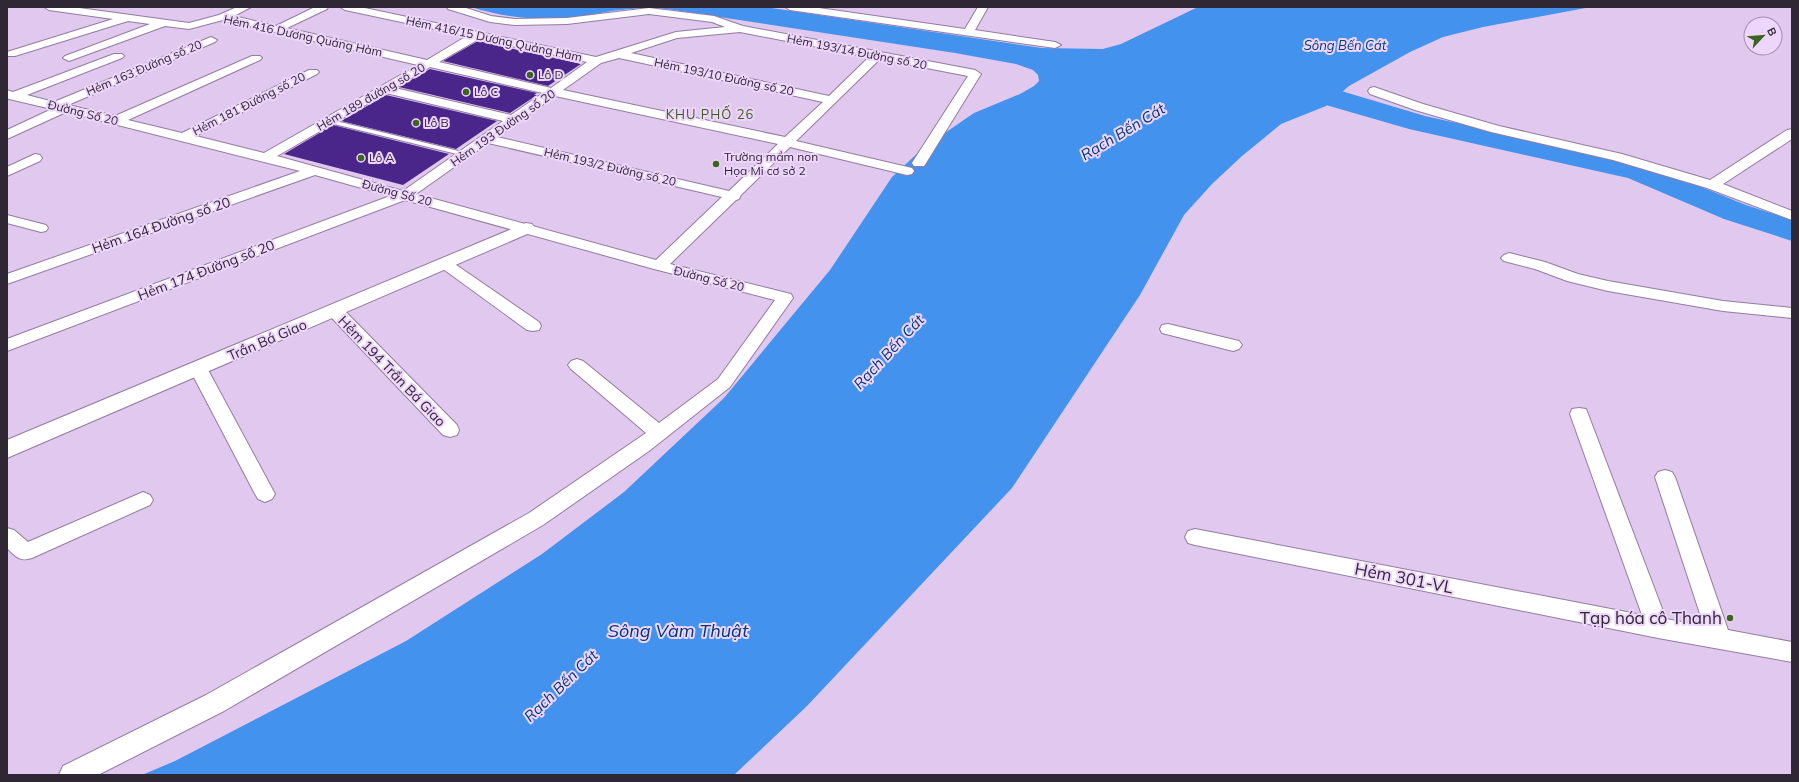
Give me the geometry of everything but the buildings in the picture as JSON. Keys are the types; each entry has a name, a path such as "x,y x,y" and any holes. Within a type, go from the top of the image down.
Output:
{"street":[{"name":"Hẻm 416 Dương Quảng Hàm","path":"49,7 110,14 129,12 166,22 189,26 223,17 274,30 788,142 907,171"},
{"path":"223,17 246,7"},
{"path":"274,30 323,7"},
{"name":"Hẻm 416/15 Dương Quảng Hàm","path":"345,7 597,61"},
{"path":"452,7 490,19 515,22 567,21 649,11 714,19 740,30"},
{"path":"790,7 1055,45"},
{"path":"969,32 983,7"},
{"path":"11,54 129,12"},
{"path":"68,58 166,22"},
{"name":"Hẻm 193 Đường số 20","path":"406,195 555,92 597,61 676,35 740,30"},
{"name":"Hẻm 193/14 Đường số 20","path":"740,30 975,74 919,163"},
{"name":"Hẻm 189 đường số 20","path":"266,157 476,36"},
{"name":"Hẻm 163 Đường số 20","path":"7,135 59,107 211,40"},
{"name":"Hẻm 193/10 Đường số 20","path":"617,54 832,100"},
{"path":"9,96 118,56"},
{"path":"659,266 734,196 877,56"},
{"path":"115,121 256,58"},
{"name":"Hẻm 181 Đường số 20","path":"184,137 313,72"},
{"path":"385,89 514,120"},
{"path":"1374,91 1420,108 1496,129 1617,157 1712,185 1792,216"},
{"name":"Đường Số 20","path":"9,96 266,157 659,266 785,298 724,383 659,433"},
{"path":"1712,185 1792,133"},
{"name":"Hẻm 193/2 Đường số 20","path":"487,139 734,196"},
{"path":"7,172 35,158"},
{"name":"Hẻm 164 Đường số 20","path":"7,279 315,170"},
{"name":"Hẻm 174 Đường số 20","path":"7,345 406,195"},
{"path":"7,219 41,228"},
{"name":"Trần Bá Giao","path":"7,450 526,228"},
{"path":"1509,258 1540,265 1573,278 1608,286 1723,306 1792,313"},
{"path":"444,263 533,326"},
{"name":"Hẻm 194 Trần Bá Giao","path":"335,311 450,430"},
{"path":"1168,329 1233,345"},
{"path":"72,775 214,703 536,519 659,433 577,366"},
{"path":"198,368 265,494"},
{"path":"1579,414 1658,628"},
{"path":"1665,477 1720,639"},
{"path":"7,536 25,552 142,500"},
{"name":"Hẻm 301-VL","path":"1196,537 1658,628 1792,652"}],"lane":[{"path":"328,121 465,154"}],"water":[{"name":"Sông Vàm Thuật","path":"471,7 765,7 1042,48 1103,49 1121,44 1198,7 1591,7 1483,27 1443,37 1410,52 1349,86 1326,106 1281,124 1242,156 1212,184 1184,215 1140,295 1012,488 807,706 734,775 142,775 175,761 406,641 542,554 624,492 724,398 830,270 892,177 923,148 974,113 1020,94 1034,86 1039,81 1038,75 1033,70 1016,64 955,53 667,9 632,9 548,19 523,18 497,14"}],"waterway":[{"path":"1283,84 1419,123 1637,171 1735,212 1792,231"}],"place":[{"name":"Lô D","path":"530,75"},
{"name":"Lô C","path":"466,92"},
{"name":"Lô B","path":"416,123"},
{"name":"Lô A","path":"361,158"},
{"name":"Trường mầm non Họa Mi cơ sở 2","path":"716,164"},
{"name":"Tạp hóa cô Thanh","path":"1730,618"}],"district":[{"name":"KHU PHỐ 26","path":"710,114"}],"water label":[{"name":"Sông Bến Cát","path":"1345,45"},
{"name":"Rạch Bến Cát","path":"1123,132"},
{"name":"Rạch Bến Cát","path":"889,352"},
{"name":"Rạch Bến Cát","path":"561,686"}]}
